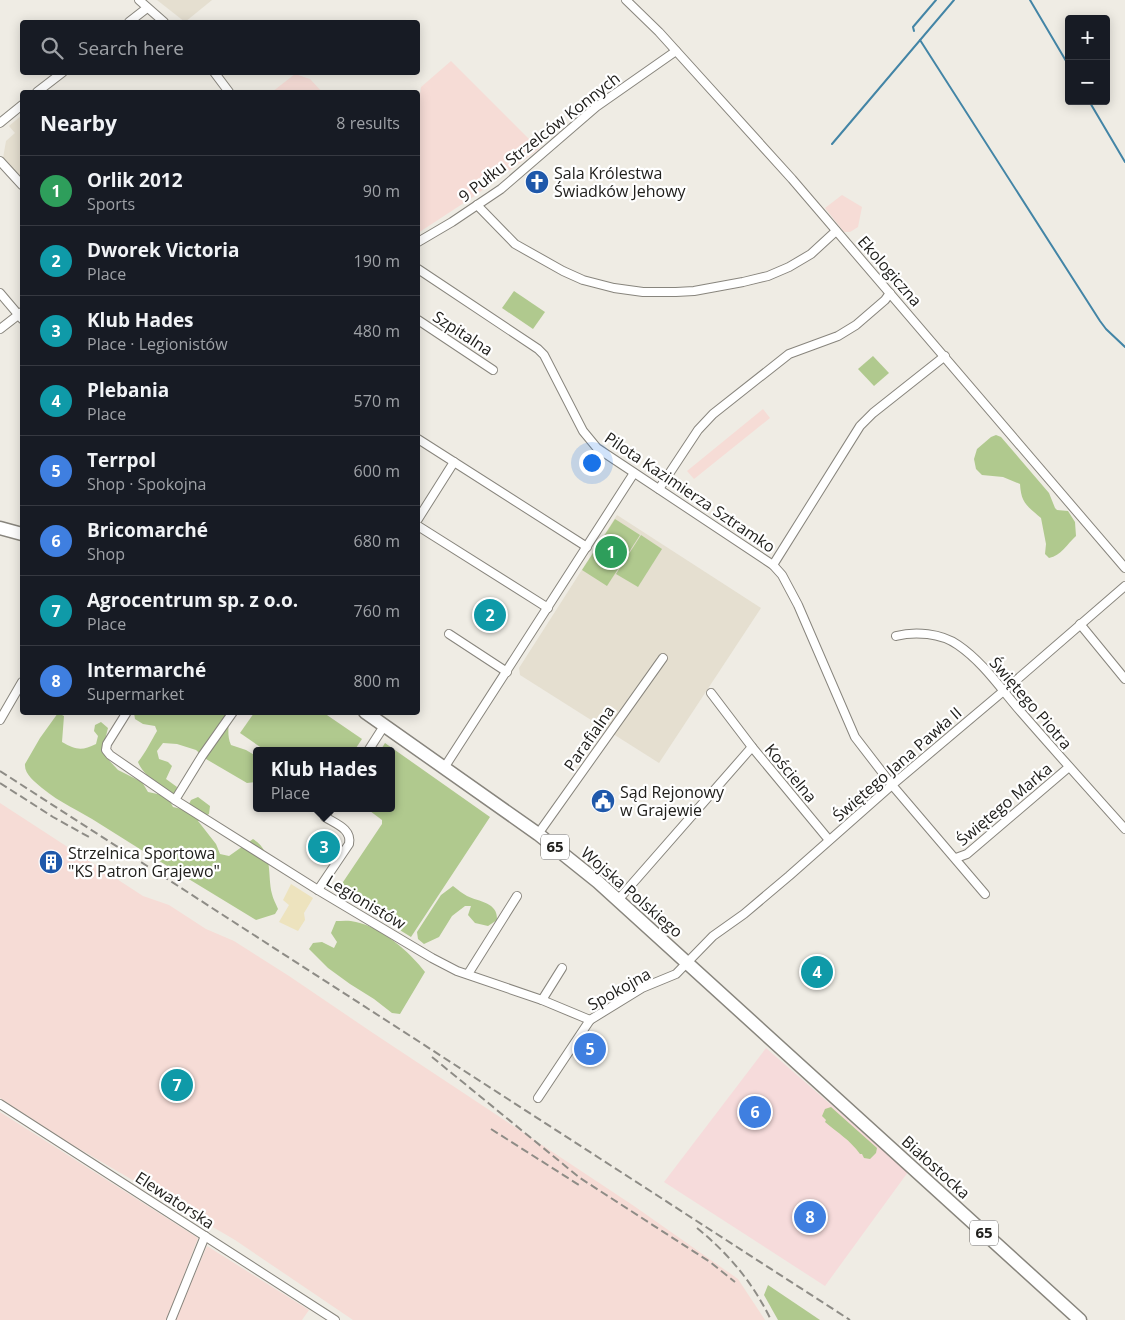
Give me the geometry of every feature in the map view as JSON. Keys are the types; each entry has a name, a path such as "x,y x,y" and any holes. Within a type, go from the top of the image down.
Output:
{"main road":[{"path":"0,528 20,533"},
{"name":"Wojska Polskiego","path":"369,715 538,834 618,900 771,1039"},
{"name":"Białostocka","path":"771,1039 1080,1320"}],"street":[{"path":"139,0 162,20"},
{"name":"Ekologiczna","path":"626,0 676,51 836,231 1125,568"},
{"path":"132,20 147,8"},
{"name":"9 Pułku Strzelców Konnych","path":"420,241 477,205 512,180 596,107 676,51"},
{"path":"40,90 59,75"},
{"path":"216,75 228,90"},
{"path":"0,123 20,107"},
{"path":"0,161 20,183"},
{"path":"477,205 515,244 563,271 583,280 614,288 643,292 700,290 768,276 789,267 811,254 836,231"},
{"name":"Pilota Kazimierza Sztramko","path":"420,271 538,349 544,355 587,438 604,453 773,565 782,576 798,605 855,737 892,785 956,858 984,894"},
{"path":"0,292 20,314"},
{"path":"659,489 698,430 713,414 789,354 838,336 856,325 885,300 890,293"},
{"path":"0,329 20,316"},
{"name":"Szpitalna","path":"420,321 493,370"},
{"path":"773,565 860,426 873,413 945,356"},
{"path":"420,439 587,547"},
{"path":"420,516 454,462"},
{"path":"444,768 634,473"},
{"path":"420,527 548,608"},
{"name":"Świętego Jana Pawła II","path":"688,963 713,936 744,914 1125,586"},
{"path":"1080,624 1125,679"},
{"name":"Świętego Piotra","path":"896,636 921,633 935,636 955,643 968,652 997,682 1069,767 1125,829"},
{"path":"449,634 507,672"},
{"name":"Parafialna","path":"538,834 663,658"},
{"path":"0,720 20,685"},
{"name":"Kościelna","path":"711,692 713,698 752,747 829,840"},
{"name":"Legionistów","path":"124,715 107,744 107,753 175,800 318,890 432,958 457,971 542,1000 590,1020"},
{"path":"175,800 202,756 231,715"},
{"path":"371,747 384,726"},
{"name":"Kościelna","path":"618,900 752,747"},
{"name":"Świętego Marka","path":"956,858 967,854 1069,767"},
{"path":"318,890 350,840 348,833 344,829 325,817 328,812"},
{"path":"468,974 517,896"},
{"name":"Spokojna","path":"538,1098 590,1020 642,988 670,978 688,963"},
{"path":"542,1000 562,968"},
{"name":"Elewatorska","path":"0,1104 335,1320"},
{"path":"171,1320 205,1236"}],"shaded area":[{"path":"157,0 212,0 187,20 182,20"},
{"path":"451,61 539,149 473,197 420,232 420,94 421,87"},
{"path":"294,75 298,75 310,79 320,90 275,90"},
{"path":"20,117 20,178 3,158 6,141 15,133 9,126"},
{"path":"842,195 862,207 858,227 850,232 844,232 825,208"},
{"path":"763,409 770,418 694,479 687,471"},
{"path":"617,515 761,608 659,763 520,675 519,668"},
{"path":"0,803 143,896 169,905 206,929 234,941 634,1206 738,1279 765,1320 353,1320 235,1240 71,1144 0,1098"},
{"path":"766,1048 908,1172 825,1286 664,1182"},
{"path":"0,1112 198,1238 167,1320 0,1320"},
{"path":"207,1246 309,1310 302,1320 175,1320"}],"green space":[{"path":"514,291 545,312 533,329 502,308"},
{"path":"873,356 889,373 874,386 858,369"},
{"path":"996,435 1001,437 1049,493 1055,508 1068,511 1075,522 1076,536 1053,557 1049,558 1045,554 1046,544 1041,518 1023,500 1020,484 1003,477 982,475 976,469 974,459 977,449"},
{"path":"615,519 640,535 607,586 582,570"},
{"path":"641,535 662,549 638,587 616,574"},
{"path":"57,715 62,715 64,716 62,742 79,749 87,748 96,744 98,736 94,731 95,725 101,722 108,728 103,748 106,757 118,770 142,782 148,792 167,796 173,807 186,810 191,800 198,797 210,806 209,814 198,821 216,844 220,854 229,856 253,839 260,844 267,857 272,894 278,909 275,914 256,920 42,788 33,780 25,768 25,764"},
{"path":"134,715 228,715 231,745 253,754 253,782 247,783 206,759 196,750 177,744 163,743 157,751 159,759 168,762 172,766 166,779 177,787 175,794 170,793 148,777 138,762 157,731 155,726 143,724 135,719"},
{"path":"253,715 327,715 362,739 357,747 260,747 240,733"},
{"path":"385,743 391,747 382,747"},
{"path":"395,750 490,817 411,937 337,891 382,824 382,820 371,812 395,812"},
{"path":"453,886 467,896 491,906 497,920 488,926 475,923 468,915 471,906 465,906 452,916 439,937 424,944 418,939 417,932 441,895"},
{"path":"336,921 353,921 375,929 394,941 425,972 400,1014 392,1013 350,984 328,968 309,949 313,943 322,942 334,948 337,942 331,933"},
{"path":"831,1107 877,1148 876,1153 870,1159 864,1158 848,1141 825,1122 826,1120 822,1116 825,1109"},
{"path":"768,1285 820,1320 778,1320 764,1295"}],"sand":[{"path":"291,884 313,898 304,913 305,920 298,931 279,922 289,905 283,900"}],"waterway":[{"path":"914,31 913,27 936,0"},
{"path":"832,144 954,0"},
{"path":"1030,0 1065,60"},
{"path":"920,40 1100,321 1125,347"},
{"path":"1091,105 1125,162"}],"railway":[{"path":"0,771 850,1320"},
{"path":"0,783 53,817 89,837"},
{"path":"432,1057 580,1178 710,1262 735,1282"},
{"path":"491,1129 579,1185"},
{"path":"697,1228 720,1248 748,1281 771,1320"}],"place":[{"name":"Sala Królestwa Świadków Jehowy","path":"537,182"},
{"name":"Orlik 2012","path":"611,552"},
{"name":"Dworek Victoria","path":"490,615"},
{"name":"Sąd Rejonowy w Grajewie","path":"603,801"},
{"name":"Klub Hades","path":"324,847"},
{"name":"Strzelnica Sportowa \"KS Patron Grajewo\"","path":"51,862"},
{"name":"Plebania","path":"817,972"},
{"name":"Terrpol","path":"590,1049"},
{"name":"Agrocentrum sp. z o.o.","path":"177,1085"},
{"name":"Bricomarché","path":"755,1112"},
{"name":"Intermarché","path":"810,1217"}]}
